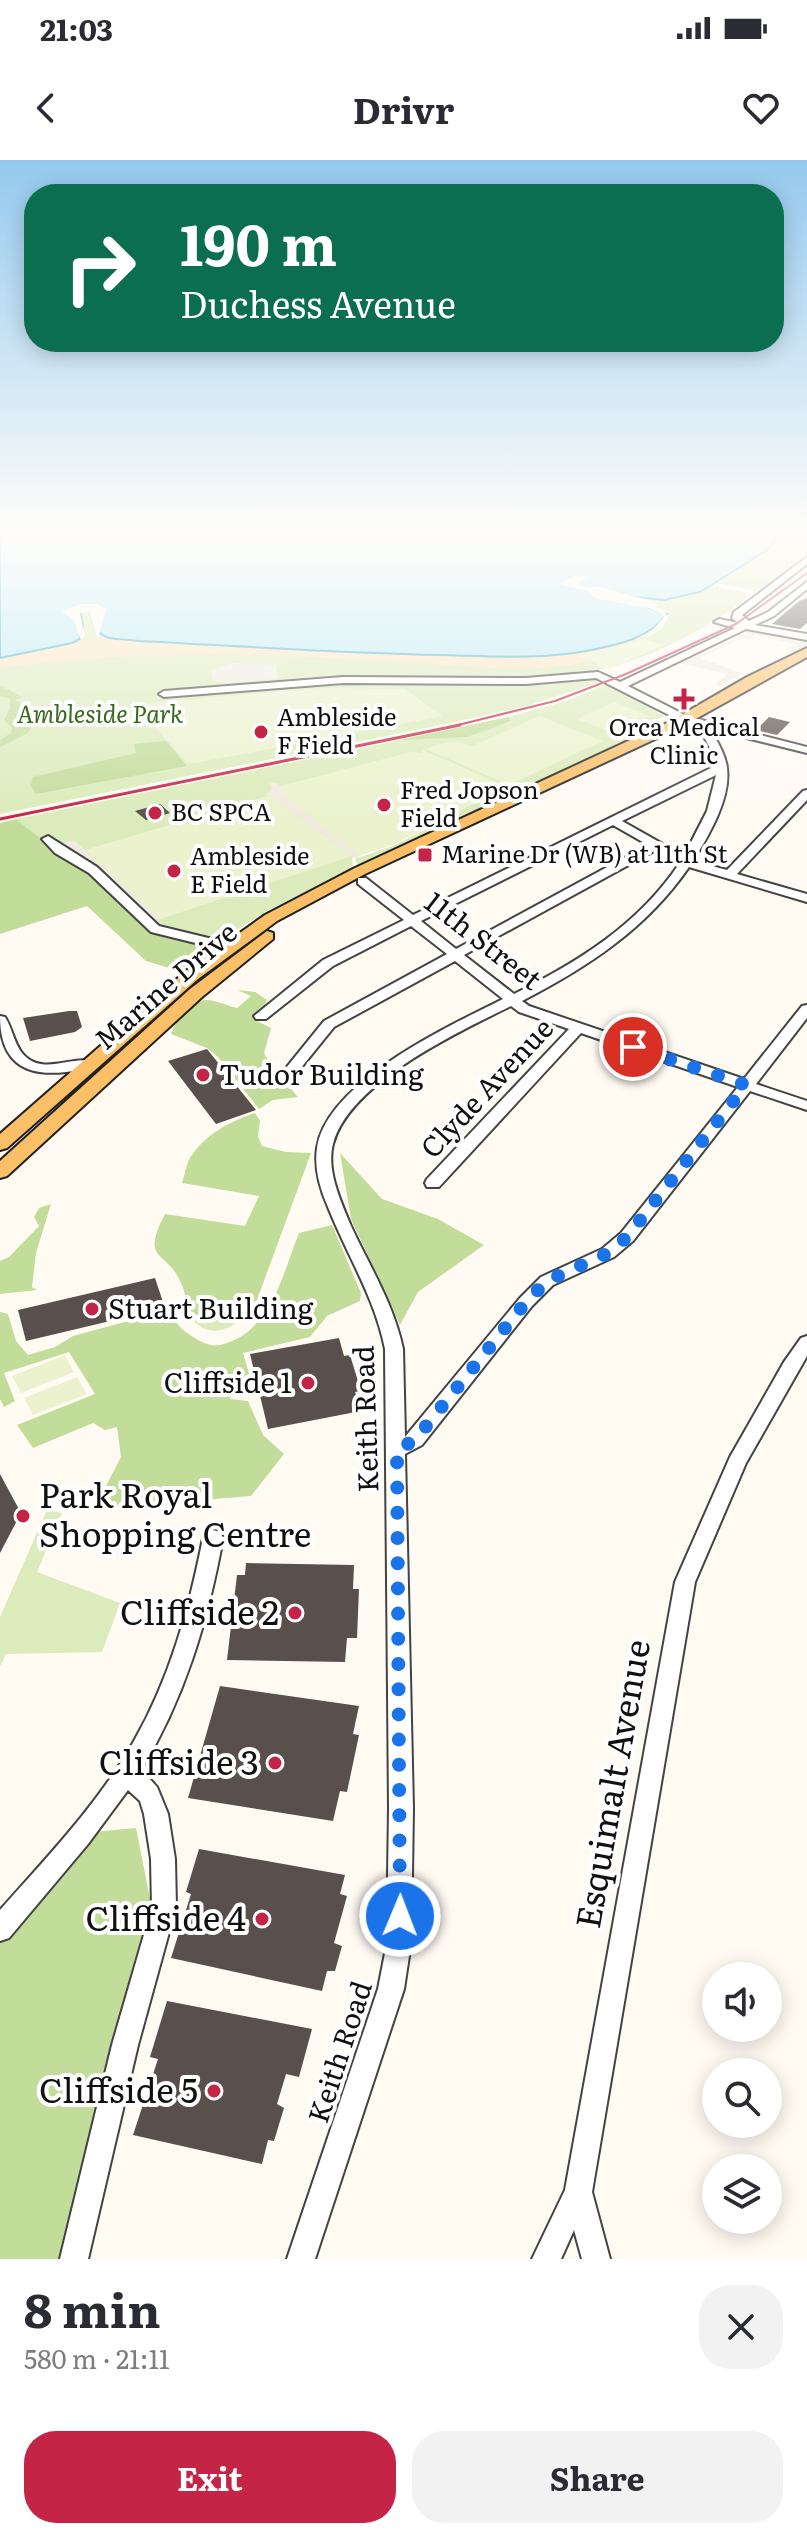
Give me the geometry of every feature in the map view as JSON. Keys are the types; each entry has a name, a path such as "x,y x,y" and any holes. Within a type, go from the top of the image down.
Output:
{"main road":[{"name":"Marine Drive","path":"0,1172 271,918 364,869 685,719 751,680 807,652"},
{"name":"Marine Drive","path":"0,1144 89,1064 232,953 362,881 596,767 600,761"}],"street":[{"path":"623,685 634,677 745,627"},
{"path":"758,627 807,637"},
{"path":"164,694 343,680 526,681 601,675 685,719 807,750"},
{"path":"261,1016 328,963 723,766 703,725"},
{"name":"Keith Road","path":"301,2259 391,1989 399,1943 396,1376 390,1330 332,1195 323,1157 325,1141 351,1101 384,1069 514,1002 601,949 674,884 699,843 717,802 723,766"},
{"path":"728,876 807,793"},
{"path":"612,820 685,862 807,898"},
{"path":"48,839 59,850 93,870 155,929 232,953"},
{"path":"291,1071 329,1024 655,846"},
{"name":"11th Street","path":"362,881 524,1009 807,1106"},
{"path":"397,1450 415,1440 526,1302 547,1281 608,1253 627,1237 807,1009"},
{"path":"0,1020 16,1056 41,1068 89,1064"},
{"name":"Clyde Avenue","path":"433,1183 578,1028"},
{"path":"41,1068 54,1096"},
{"name":"Esquimalt Avenue","path":"546,2259 578,2192 685,1582 737,1462 807,1342"},
{"path":"0,1929 125,1776 174,1682 205,1585 213,1538"},
{"path":"74,2259 125,2045 164,1907 163,1859 156,1814 149,1795 140,1784 125,1776"},
{"path":"578,2192 596,2259"}],"green space":[{"name":"Ambleside Park","path":"53,627 703,627 629,662 586,672 603,681 527,706 0,814 0,658"},
{"path":"645,639 664,645 608,669 580,656"},
{"name":"Ambleside Park","path":"607,684 664,716 615,742 638,734 359,868 355,859 395,845 447,818 391,845 352,858 353,868 265,912 177,968 16,819 498,720 566,701"},
{"path":"0,685 22,697 15,700 34,709 38,717 28,733 0,747 0,740 11,733 12,728 4,720 10,708 10,699 0,696"},
{"name":"Ambleside F Field","path":"323,688 404,689 443,716 195,763 186,762 134,704"},
{"path":"614,702 650,716 613,733 577,719"},
{"path":"539,716 603,741 509,785 426,749 449,742 472,746"},
{"path":"508,717 511,721 467,737 399,740"},
{"path":"166,741 187,766 35,794 31,785 33,777 136,753 134,744"},
{"name":"Fred Jopson Field","path":"423,750 508,787 391,845 358,856 277,790 280,786 411,752 421,753"},
{"path":"270,795 352,856 160,919 85,850"},
{"path":"16,819 61,855 86,870 151,932 212,947 179,971 146,961 87,906 0,934 0,823"},
{"path":"237,990 255,992 267,1000 257,1021 271,1028 264,1053 298,1097 273,1100 259,1109 218,1057 207,1048 171,1034 180,1017 195,1003 210,1000 237,1008 251,996"},
{"path":"255,1113 260,1121 258,1136 262,1146 286,1152 311,1153 257,1300 239,1317 228,1321 221,1314 232,1305 221,1300 197,1319 191,1318 180,1281 155,1248 158,1229 165,1214 245,1226 259,1196 182,1183 189,1160 203,1142 228,1124"},
{"path":"340,1153 382,1199 438,1219 484,1245 418,1292 400,1325 351,1219"},
{"path":"51,1204 36,1253 32,1287 37,1290 0,1294 0,1261 9,1257 39,1226 34,1217 39,1208"},
{"path":"332,1225 361,1293 360,1301 327,1316 310,1337 243,1353 252,1383 233,1387 230,1399 248,1401 263,1435 284,1454 251,1496 94,1509 121,1457 117,1427 105,1430 93,1423 33,1448 17,1425 95,1394 69,1352 4,1373 15,1401 4,1407 0,1399 0,1312 8,1314 16,1341 28,1355 55,1347 73,1336 169,1310 178,1324 193,1337 209,1345 223,1344 242,1336 265,1312 281,1281 299,1233"},
{"path":"221,1300 233,1305 239,1317 257,1300 244,1317 227,1328 208,1330 191,1318 197,1319"},
{"path":"65,1355 74,1372 21,1393 12,1376"},
{"path":"77,1377 87,1394 33,1415 24,1398"},
{"path":"47,1510 62,1513 37,1572 120,1603 102,1652 6,1654 0,1666 0,1617"},
{"path":"136,1828 151,1904 121,2035 61,2259 0,2259 0,1942 92,1832"}],"sand":[{"path":"0,627 76,627 81,640 98,640 100,630 654,628 646,639 581,656 590,661 537,668 188,655 94,658 0,668"}],"shaded area":[{"path":"743,630 807,640 807,646 794,652 785,650 796,644 756,635 749,640 742,638 700,658 744,674 718,686 715,685 727,674 675,662 688,656 696,657 747,633"},
{"path":"232,663 276,665 278,679 229,683 213,681 211,670"},
{"path":"270,783 277,783 280,786 278,790 359,857 356,859 270,795 265,795 271,790"},
{"path":"74,840 161,920 153,923 67,850 72,849 63,843"}],"water":[{"path":"0,627 83,627 80,639 72,643 0,658"},
{"path":"654,627 620,643 586,651 550,656 494,657 139,641 106,637 97,629"}],"pier":[{"path":"76,627 83,627 85,636 81,640"},
{"path":"94,627 101,627 98,639"},
{"path":"655,627 662,627 659,631 646,638"}],"building":[{"path":"769,717 790,722 777,735 756,730"},
{"path":"160,804 170,813 146,820 135,811"},
{"path":"77,1011 82,1027 75,1032 30,1041 23,1018"},
{"name":"Tudor Building","path":"207,1049 256,1110 216,1124 168,1061"},
{"name":"Stuart Building","path":"155,1278 165,1308 26,1341 18,1310"},
{"name":"Cliffside 1","path":"339,1338 344,1356 350,1355 361,1391 355,1392 361,1411 268,1429 250,1354"},
{"path":"0,1474 21,1513 0,1553"},
{"name":"Cliffside 2","path":"246,1563 354,1565 353,1589 359,1589 357,1638 347,1638 345,1662 227,1660 237,1575 245,1575"},
{"name":"Cliffside 3","path":"220,1686 359,1706 353,1734 359,1735 347,1792 340,1791 333,1821 188,1798"},
{"name":"Cliffside 4","path":"199,1849 345,1875 340,1894 347,1896 334,1943 342,1946 335,1971 327,1971 322,1991 171,1958 191,1894 186,1892"},
{"name":"Cliffside 5","path":"167,2001 312,2029 299,2077 286,2074 277,2104 284,2108 274,2141 268,2140 262,2164 133,2135 158,2059 150,2057"}],"railway":[{"path":"450,727 555,701 626,674 730,627"},
{"path":"0,819 460,725"}],"place":[{"name":"Orca Medical Clinic","path":"684,699"},
{"name":"Ambleside F Field","path":"261,732"},
{"name":"Fred Jopson Field","path":"384,805"},
{"name":"BC SPCA","path":"155,813"},
{"name":"Marine Dr (WB) at 11th St","path":"425,855"},
{"name":"Ambleside E Field","path":"174,871"},
{"name":"Tudor Building","path":"203,1075"},
{"name":"Stuart Building","path":"92,1309"},
{"name":"Cliffside 1","path":"308,1383"},
{"name":"Park Royal Shopping Centre","path":"23,1516"},
{"name":"Cliffside 2","path":"295,1613"},
{"name":"Cliffside 3","path":"275,1763"},
{"name":"Cliffside 4","path":"262,1919"},
{"name":"Cliffside 5","path":"214,2091"}],"route":[{"path":"400,1916 397,1450 415,1440 526,1302 547,1281 608,1253 627,1237 746,1085 633,1047"}]}
